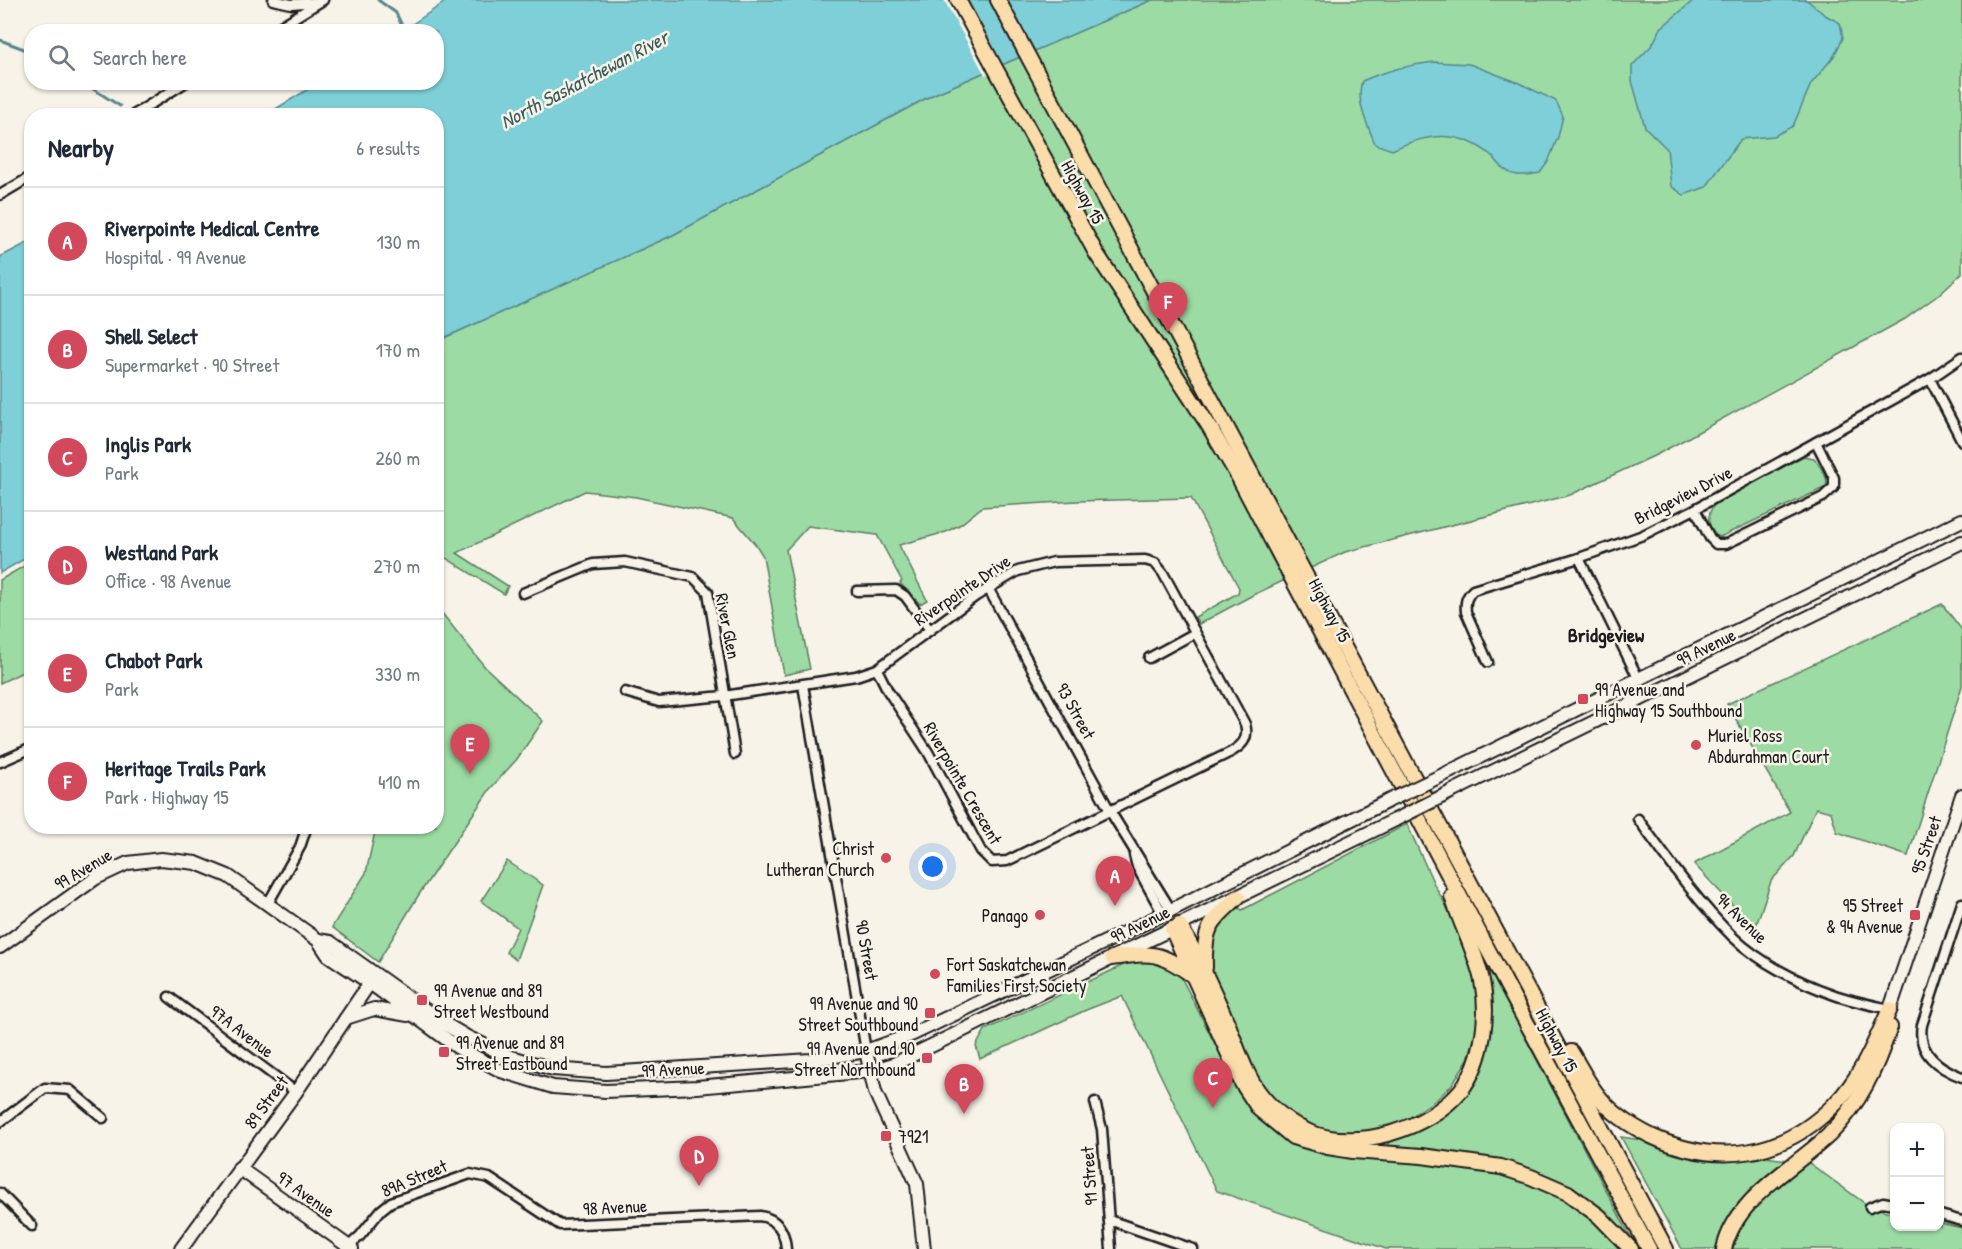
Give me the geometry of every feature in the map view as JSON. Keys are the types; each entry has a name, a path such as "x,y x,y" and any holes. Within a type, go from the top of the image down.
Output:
{"main road":[{"name":"Highway 15","path":"958,0 1096,253 1190,396 1238,476 1523,1016 1649,1249"},
{"name":"Highway 15","path":"998,0 1666,1249"},
{"path":"1176,927 1249,1076 1267,1102 1288,1120 1308,1132 1329,1138 1356,1140 1380,1136 1411,1126 1440,1109 1461,1090 1473,1070 1483,1037 1486,1003 1484,984 1441,860"},
{"path":"1238,897 1212,922 1204,943 1199,973 1242,1083 1259,1109 1293,1137 1328,1147 1422,1156 1500,1167 1531,1177 1568,1193 1599,1216 1631,1249"},
{"path":"1505,945 1600,1099 1641,1131 1674,1146 1711,1154 1737,1154 1763,1149 1793,1136 1820,1117 1836,1103 1863,1067 1890,1009"},
{"path":"1112,958 1144,953 1156,954 1199,973"},
{"path":"1724,1249 1738,1218 1754,1199 1830,1134 1866,1088 1890,1026 1890,1009"}],"street":[{"path":"273,0 291,4 322,1"},
{"path":"284,24 322,1"},
{"path":"145,108 173,90"},
{"path":"0,195 24,181"},
{"name":"Bridgeview Drive","path":"1488,662 1466,612 1465,603 1473,590 1579,558 1643,535 1695,509 1930,379 1962,357"},
{"path":"1930,379 1962,441"},
{"path":"1695,509 1710,538 1716,544 1726,544 1824,497 1834,487 1834,478 1816,442"},
{"name":"99 Avenue","path":"373,978 467,1037 508,1056 554,1069 606,1073 659,1070 811,1060 866,1051 914,1034 1167,912 1388,801 1962,520"},
{"name":"99 Avenue","path":"0,947 96,878 128,863 161,859 196,863 228,876 318,940 330,942 373,978 412,1016 478,1060 501,1071 553,1087 606,1091 697,1086 870,1071 894,1064 1962,542"},
{"path":"1939,554 1962,550"},
{"path":"1579,558 1639,680"},
{"name":"Riverpointe Drive","path":"625,692 659,702 724,696 839,680 877,669 988,588 1018,571 1043,563 1145,560 1155,563 1159,568 1247,731 1244,743 1232,752 1110,811"},
{"name":"River Glen","path":"523,593 593,564 625,562 693,577 708,592 735,754"},
{"name":"93 Street","path":"988,588 1110,811 1143,863 1176,927"},
{"path":"857,591 896,590 904,596 930,630"},
{"path":"1149,658 1195,633"},
{"name":"Riverpointe Crescent","path":"877,669 888,691 928,752 981,851 992,862 1007,861 1110,811"},
{"name":"90 Street","path":"803,685 870,1071 875,1092 917,1184 924,1249"},
{"path":"0,762 24,752"},
{"name":"95 Street","path":"1890,1009 1962,795"},
{"name":"94 Avenue","path":"1638,819 1686,884 1735,938 1751,951 1808,984 1832,994 1890,1009"},
{"path":"267,905 300,847 304,834"},
{"path":"1962,903 1921,1027 1922,1042 1931,1059 1941,1067 1962,1077"},
{"name":"89 Street","path":"181,1249 296,1092 373,978"},
{"name":"97A Avenue","path":"169,997 296,1092"},
{"path":"346,1018 374,1009 412,1016"},
{"path":"0,1122 45,1088 70,1090 103,1118"},
{"name":"91 Street","path":"1095,1102 1102,1129 1111,1249"},
{"name":"97 Avenue","path":"239,1168 349,1248"},
{"name":"89A Street","path":"349,1248 381,1209 392,1202 459,1176 476,1174"},
{"name":"98 Avenue","path":"476,1174 494,1181 560,1225 584,1226 760,1215 771,1219 783,1233 786,1249"},
{"path":"0,1193 32,1226"},
{"path":"1870,1207 1883,1202 1890,1203"},
{"path":"1944,1216 1962,1221"},
{"path":"1109,1220 1193,1249"}],"green space":[{"path":"1152,0 1962,0 1962,273 1937,296 1905,319 1658,454 1570,495 1345,552 1253,595 1199,624 1195,617 1238,593 1239,588 1191,498 1077,501 982,507 961,524 946,532 899,545 927,600 920,604 900,583 902,581 877,535 808,526 786,550 810,669 784,675 763,556 733,518 636,497 585,491 457,553 508,586 504,594 446,558 444,559 444,338 671,236 932,95"},
{"path":"1803,456 1814,458 1825,475 1826,487 1720,537 1712,532 1709,518 1715,504"},
{"path":"24,566 24,671 0,683 0,580"},
{"path":"1942,604 1962,630 1962,686 1908,856 1837,832 1831,812 1816,808 1794,856 1771,881 1755,929 1694,864 1790,812 1727,704"},
{"path":"444,616 485,667 543,721 517,759 490,789 418,896 378,962 332,927 366,873 374,834 444,834"},
{"path":"1407,824 1450,913 1475,973 1479,1023 1468,1059 1451,1086 1437,1099 1400,1124 1378,1133 1345,1135 1315,1129 1295,1120 1269,1098 1255,1074 1212,975 1208,956 1215,926 1238,907 1242,910"},
{"path":"507,861 543,885 516,960 506,952 518,928 481,901"},
{"path":"1142,958 1167,965 1180,975 1244,1101 1256,1115 1328,1150 1511,1175 1570,1200 1628,1249 1386,1249 1217,1191 1122,996 1086,1010 980,1059 976,1046 985,1030"},
{"path":"1489,972 1637,1249 1547,1180 1387,1147 1388,1143 1409,1132 1464,1092 1490,1000"},
{"path":"1621,1137 1809,1163 1870,1207 1890,1212 1890,1231 1944,1231 1944,1224 1962,1228 1962,1249 1682,1249"}],"water":[{"name":"North Saskatchewan River","path":"448,0 1152,0 932,95 671,236 444,338 444,108 277,108 307,90 444,90 444,24 412,24"},
{"path":"1694,0 1807,0 1825,15 1840,23 1843,38 1834,56 1811,84 1793,126 1774,136 1741,139 1706,187 1684,195 1671,186 1667,149 1645,127 1632,81 1632,66 1652,45 1661,28"},
{"path":"1434,62 1469,64 1517,82 1556,101 1563,116 1548,162 1540,173 1513,174 1505,170 1480,147 1456,138 1431,137 1392,150 1375,144 1361,105 1362,81 1397,68"},
{"path":"24,245 24,559 0,573 0,257"}],"pier":[{"path":"944,0 968,0 1005,67 985,75"}],"waterway":[{"path":"378,0 396,13 401,24"},
{"path":"0,40 24,49"},
{"path":"95,90 120,106"}],"place":[{"name":"Heritage Trails Park","path":"1168,332"},
{"name":"99 Avenue and Highway 15 Southbound","path":"1583,699"},
{"name":"Muriel Ross Abdurahman Court","path":"1696,745"},
{"name":"Chabot Park","path":"470,774"},
{"name":"Christ Lutheran Church","path":"886,858"},
{"name":"Riverpointe Medical Centre","path":"1115,906"},
{"name":"Panago","path":"1040,915"},
{"name":"95 Street & 94 Avenue","path":"1915,915"},
{"name":"Fort Saskatchewan Families First Society","path":"935,974"},
{"name":"99 Avenue and 89 Street Westbound","path":"422,1000"},
{"name":"99 Avenue and 90 Street Southbound","path":"930,1013"},
{"name":"99 Avenue and 89 Street Eastbound","path":"444,1052"},
{"name":"99 Avenue and 90 Street Northbound","path":"927,1058"},
{"name":"Inglis Park","path":"1213,1108"},
{"name":"Shell Select","path":"964,1114"},
{"name":"7921","path":"886,1136"},
{"name":"Westland Park","path":"699,1186"}],"district":[{"name":"Bridgeview","path":"1606,634"}]}
